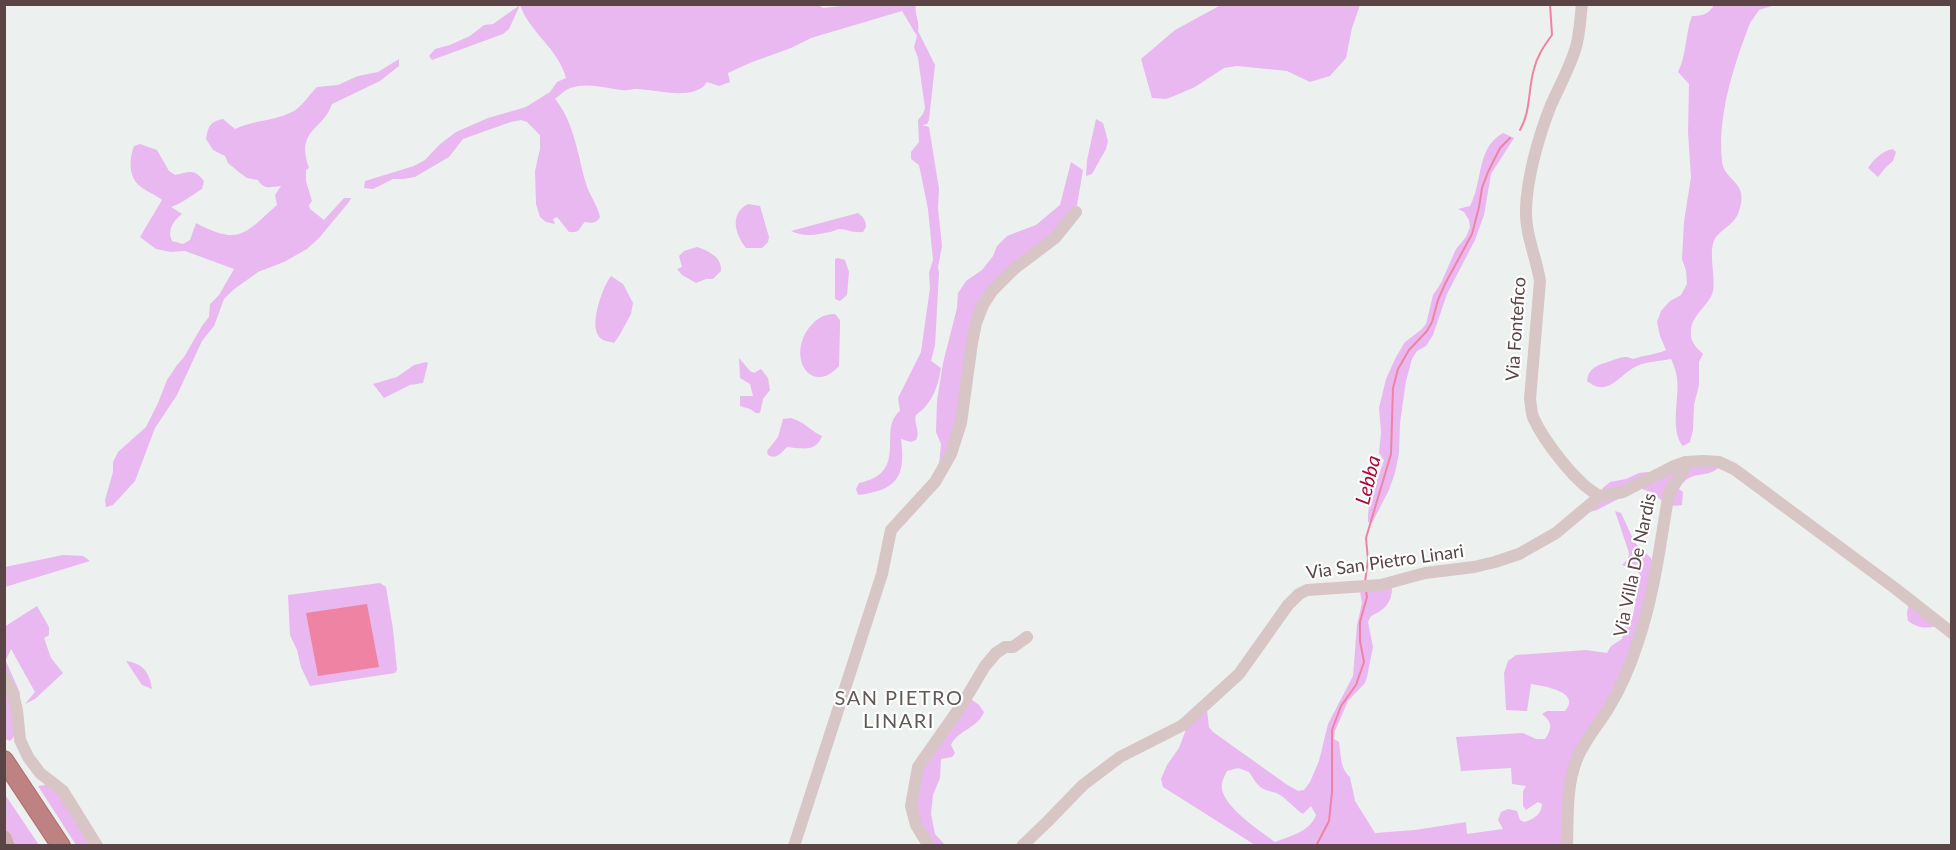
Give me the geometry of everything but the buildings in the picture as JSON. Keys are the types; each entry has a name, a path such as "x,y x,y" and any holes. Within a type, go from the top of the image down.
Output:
{"highway":[{"path":"4,760 61,846"},
{"path":"4,781 48,846"}],"main road":[{"path":"4,838 7,846"}],"street":[{"name":"Via Fontefico","path":"1582,4 1576,47 1540,135 1526,207 1527,231 1540,281 1530,399 1532,414 1540,431 1577,478 1589,491 1600,496"},
{"path":"794,846 882,574 891,530 935,482 951,454 961,423 972,343 983,305 992,291 1014,269 1055,238 1076,212"},
{"name":"Via San Pietro Linari","path":"1022,846 1083,785 1120,757 1183,725 1239,674 1288,605 1299,594 1307,590 1366,586 1425,573 1474,567 1520,554 1556,533 1600,496 1623,492 1686,462 1719,462 1734,470 1952,633"},
{"name":"Via Villa De Nardis","path":"1567,846 1572,778 1577,759 1609,707 1638,642 1665,521 1668,495 1672,484 1685,470 1686,462"},
{"path":"929,846 916,825 911,806 918,767 963,703 985,666 996,653 1005,647 1013,647 1027,637"},
{"path":"4,677 18,710 20,740 28,757 40,773 63,791 97,846"}],"shaded area":[{"path":"816,4 823,8 860,4 916,5 918,31 935,65 929,120 927,124 922,125 929,127 939,189 938,208 942,246 938,267 935,345 931,361 941,368 933,394 922,411 916,415 918,434 916,440 911,442 901,439 900,472 890,485 871,493 858,495 856,489 859,483 875,478 884,470 888,460 893,419 900,411 898,398 921,352 930,288 929,273 933,260 928,209 919,165 911,159 911,152 919,142 918,120 925,108 918,58 914,47 917,36 902,11 811,38 752,62 728,73 730,82 719,86 707,82 693,92 684,93 624,90 590,85 566,90 555,99 562,108 572,130 587,187 600,217 594,222 585,222 576,232 569,232 557,217 553,219 555,224 546,222 540,217 536,204 535,171 540,149 540,135 527,122 521,120 463,139 449,157 415,177 393,179 373,189 364,188 365,181 414,166 425,160 456,132 488,118 526,107 550,92 557,82 566,78 557,58 530,24 520,5"},
{"path":"520,5 509,29 503,34 432,60 429,56 435,49 470,36 484,25 493,24"},
{"path":"1221,5 1360,5 1352,28 1346,58 1330,76 1310,82 1287,71 1237,66 1224,68 1195,87 1174,96 1166,99 1152,98 1141,59 1175,30"},
{"path":"1714,5 1775,5 1759,10 1750,23 1738,56 1724,109 1722,161 1727,174 1739,188 1741,203 1736,218 1713,242 1713,291 1691,328 1692,341 1703,354 1699,362 1699,385 1694,405 1693,430 1690,442 1683,446 1677,431 1678,386 1671,359 1637,366 1606,387 1600,387 1587,381 1590,372 1600,365 1623,357 1633,359 1666,350 1657,322 1661,311 1670,301 1681,295 1687,284 1682,259 1684,222 1691,177 1688,132 1689,84 1678,72 1692,16 1705,14"},
{"path":"399,59 399,66 380,81 332,104 305,145 309,168 306,170 306,181 312,201 309,205 310,209 324,220 344,198 351,198 349,202 307,249 284,262 258,272 224,299 214,326 202,341 177,395 155,428 135,481 113,505 106,507 105,500 113,472 113,462 118,452 146,427 167,380 209,317 210,304 219,295 234,269 185,251 171,252 156,249 140,237 162,200 141,187 134,179 131,157 134,146 140,144 157,150 169,171 175,175 194,173 204,181 202,189 171,207 182,214 172,226 170,233 172,241 183,244 190,240 196,223 223,234 241,234 277,205 275,195 281,186 265,187 258,180 247,178 228,163 225,156 213,150 206,139 211,125 223,119 235,129 287,114 300,106 317,87 338,85 358,76 378,72"},
{"path":"1096,119 1103,123 1108,141 1092,174 1086,176 1087,160"},
{"path":"1503,133 1514,138 1491,174 1484,215 1475,240 1447,294 1433,335 1426,346 1417,351 1412,359 1406,381 1395,473 1372,523 1368,522 1371,498 1384,460 1379,453 1381,432 1379,408 1386,379 1405,342 1426,324 1433,295 1470,227 1464,212 1458,209 1470,206 1488,147"},
{"path":"1893,149 1896,152 1893,161 1878,177 1868,168 1879,156"},
{"path":"1071,162 1083,170 1077,205 1072,214 982,305 950,454 939,465 941,444 936,432 937,401 943,363 957,308 958,293 966,281 982,270 993,256 997,246 1007,236 1036,225 1060,205"},
{"path":"748,204 760,206 769,237 768,242 762,248 746,248 737,231 738,213"},
{"path":"858,213 865,222 866,227 863,232 839,229 810,235 791,231"},
{"path":"697,247 717,258 721,271 713,279 696,283 682,275 677,269 682,267 679,256 684,251"},
{"path":"835,259 845,260 849,272 847,295 840,301 835,299"},
{"path":"611,276 623,284 633,303 631,314 614,343 599,337 596,329 596,313 604,288"},
{"path":"835,314 840,320 839,366 829,374 820,377 812,375 801,362 802,340 817,320 823,316"},
{"path":"739,358 750,371 754,373 761,369 768,378 770,390 763,399 760,413 740,406 740,396 753,396 750,384 740,378"},
{"path":"428,363 423,383 410,385 384,398 373,384 397,377 414,365"},
{"path":"791,418 822,436 819,441 812,447 787,447 776,456 768,455 767,451 778,437 783,419"},
{"path":"1684,464 1720,466 1710,473 1694,476 1684,482 1679,489 1683,492 1682,505 1670,505 1652,493 1639,488 1597,510 1583,514 1600,498 1603,488 1610,482 1626,479 1639,473 1652,474"},
{"path":"1615,511 1621,513 1635,543 1651,558 1653,566 1644,611 1626,662 1606,704 1574,753 1565,845 1255,845 1163,787 1161,779 1167,765 1179,748 1187,727 1207,710 1209,727 1213,732 1286,784 1298,791 1304,790 1319,761 1328,724 1353,676 1357,625 1362,603 1360,592 1392,585 1387,605 1371,616 1368,622 1373,647 1365,683 1348,701 1335,731 1334,739 1339,742 1343,766 1350,777 1355,801 1375,833 1415,830 1466,822 1467,834 1503,829 1498,820 1501,812 1508,809 1517,811 1520,820 1524,822 1531,820 1539,814 1542,804 1538,802 1526,810 1523,806 1523,791 1526,786 1512,784 1511,768 1461,771 1456,737 1523,733 1536,739 1545,739 1550,726 1542,714 1547,711 1565,711 1569,704 1568,699 1565,694 1558,691 1531,684 1527,711 1506,710 1504,673 1508,661 1516,655 1586,650 1607,653 1611,646 1622,639 1625,624 1633,616 1640,574 1622,565 1628,559 1629,553","holes":["1238,768 1249,772 1260,787 1280,795 1303,814 1311,806 1316,815 1309,826 1299,833 1275,842 1236,811 1229,804 1222,789 1223,780 1227,771"]},
{"path":"63,555 83,556 90,561 5,587 5,567"},
{"path":"380,583 386,587 393,629 397,670 395,673 310,686 290,635 288,595"},
{"path":"1909,603 1937,626 1922,627 1908,621"},
{"path":"367,604 379,667 318,676 306,613"},
{"path":"37,606 49,627 49,635 44,638 51,658 63,673 35,699 25,704 35,692 11,649 5,659 20,693 19,699 5,675 4,627"},
{"path":"126,661 137,664 145,670 152,689 142,685"},
{"path":"4,683 9,690 15,732 10,741 5,739"},
{"path":"968,697 984,712 977,722 954,740 951,745 955,753 952,757 941,759 940,778 933,795 931,814 935,834 945,845 932,845 913,806 922,768"},
{"path":"38,786 53,786 95,845 76,845"},
{"path":"4,793 39,845 10,845 5,828"}],"waterway":[{"name":"Lebba","path":"1520,130 1528,108 1535,64 1552,35 1550,4"},
{"name":"Lebba","path":"1365,582 1368,560 1366,538 1391,454 1393,388 1398,369 1409,350 1427,331 1432,322 1445,284 1472,234 1482,188 1488,172 1500,148 1510,138"},
{"name":"Lebba","path":"1316,846 1329,821 1332,792 1332,730 1341,706 1356,685 1364,662 1360,641 1360,622 1367,597 1366,591"}],"district":[{"name":"SAN PIETRO LINARI","path":"899,710"}]}
